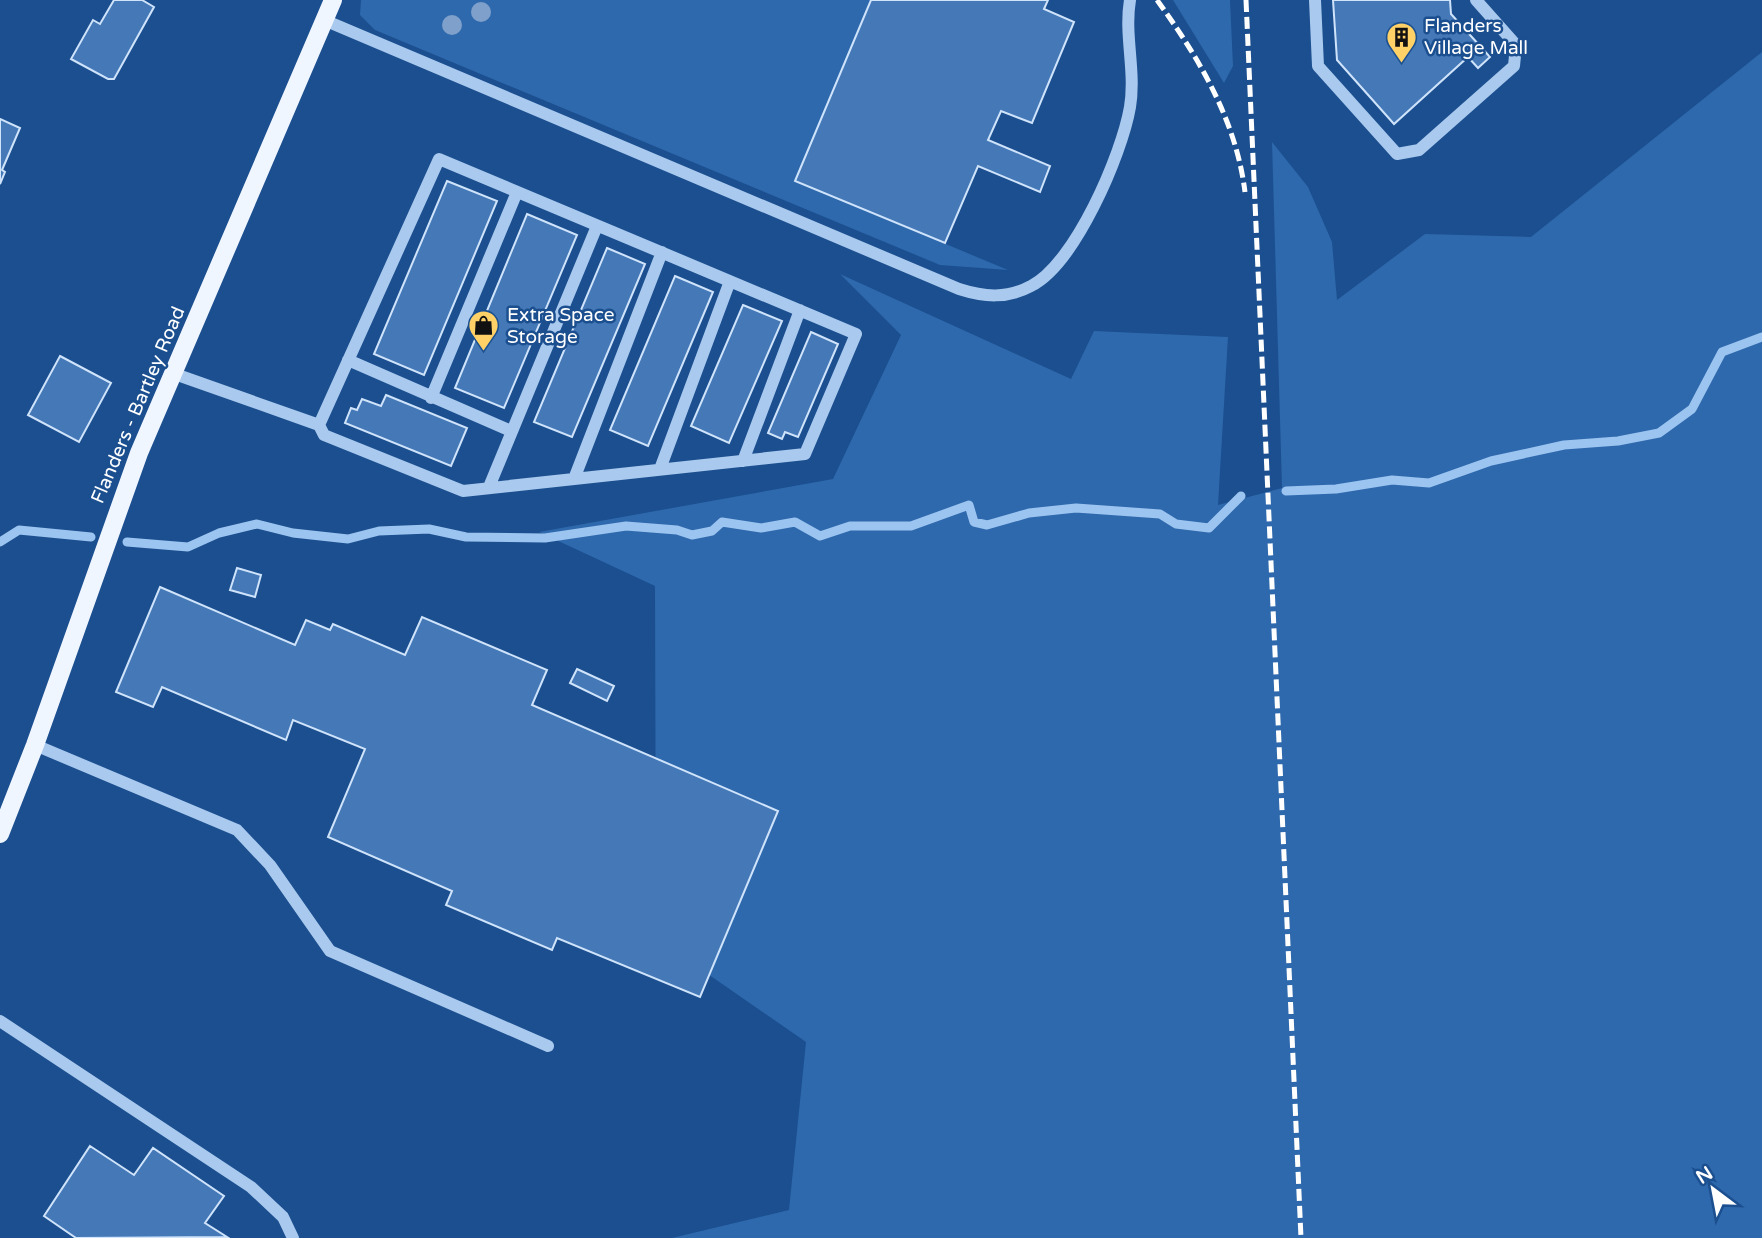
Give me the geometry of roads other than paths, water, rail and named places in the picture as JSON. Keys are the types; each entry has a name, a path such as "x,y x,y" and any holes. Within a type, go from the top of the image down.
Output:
{"main road":[{"name":"Flanders - Bartley Road","path":"0,834 35,745 111,525 333,0"}],"lane":[{"path":"324,20 946,284 985,297 1009,295 1033,286 1050,272 1070,245 1107,181 1122,143 1131,105 1130,0"},
{"path":"1315,0 1318,66 1396,154 1419,150 1514,66 1516,45 1476,0"},
{"path":"173,373 319,425 324,435 463,491 805,454 856,334 439,159 319,425"},
{"path":"431,398 517,192"},
{"path":"489,487 597,226"},
{"path":"574,480 662,252"},
{"path":"660,470 730,281"},
{"path":"743,461 800,310"},
{"path":"348,360 511,431"},
{"path":"35,745 237,830 270,865 330,951 548,1046"},
{"path":"0,1021 251,1187 283,1216 293,1238"}],"waterway":[{"path":"1286,491 1336,489 1392,480 1429,483 1491,461 1564,445 1618,441 1659,433 1692,409 1722,352 1762,337"},
{"path":"127,542 188,547 219,533 257,524 293,533 348,539 379,531 429,529 466,537 545,538 626,526 677,530 692,535 712,531 722,522 761,528 795,522 820,536 850,526 911,526 969,505 974,522 987,525 1029,513 1076,508 1160,514 1176,524 1209,528 1241,496"},
{"path":"0,542 19,530 91,537"}],"railway":[{"path":"1157,0 1187,44 1213,91 1233,140 1245,192"},
{"path":"1246,0 1301,1238"}],"place":[{"name":"Flanders Village Mall","path":"1401,64"},
{"name":"Extra Space Storage","path":"484,353"}]}
